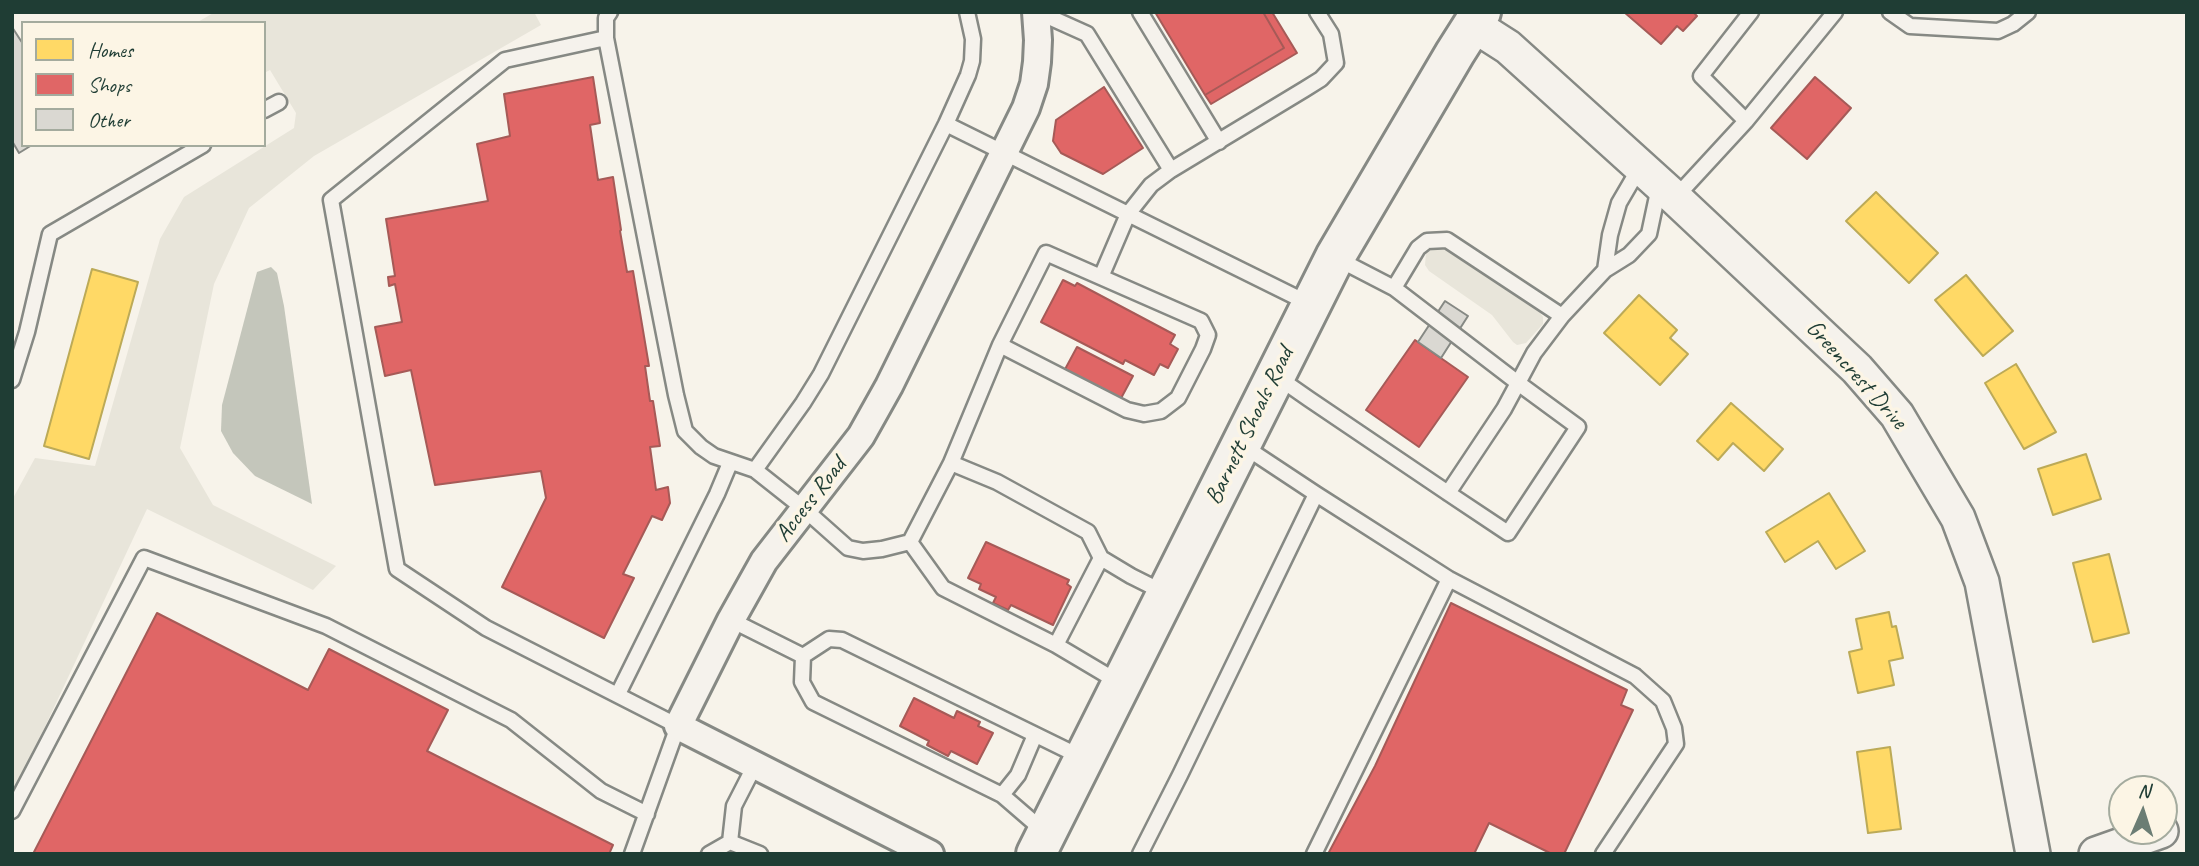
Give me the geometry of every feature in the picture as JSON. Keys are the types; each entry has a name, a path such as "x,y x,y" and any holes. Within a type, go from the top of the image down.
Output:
{"main road":[{"name":"Barnett Shoals Road","path":"1041,844 1335,257 1470,16"}],"street":[{"name":"Access Road","path":"678,726 764,561 861,436 889,386 1026,108 1034,84 1038,40 1037,12"},
{"name":"Greencrest Drive","path":"1470,16 1659,183 1857,369 1897,415 1958,518 1982,582 2033,854"},
{"path":"678,726 930,854"},
{"path":"2096,854 2122,845"}],"lane":[{"path":"755,470 821,373 946,124 972,61 973,39 968,12"},
{"path":"1037,12 1087,34 1171,170"},
{"path":"1140,12 1220,142"},
{"path":"1101,277 1128,214 1151,185 1171,170 1306,89 1321,79 1336,63 1331,34 1317,12"},
{"path":"1746,121 1701,76 1751,12"},
{"path":"1605,270 1610,235 1619,203 1659,183 1746,121 1835,12"},
{"path":"1890,12 1910,26 1973,31 1998,31 2013,24 2028,12"},
{"path":"605,14 607,38 676,396 685,430 708,452 730,463 755,470 848,548 863,551 882,549 910,542 950,463 1000,345 1046,253 1201,321 1208,335 1178,398 1171,406 1161,411 1144,414 1127,410 1000,345"},
{"path":"607,38 505,60 331,200 397,569 486,628 678,726 632,854"},
{"path":"266,109 279,102"},
{"path":"946,124 1311,304"},
{"path":"12,380 27,332 50,234 200,147"},
{"path":"1448,493 1504,409 1534,353 1562,316 1605,270 1629,255 1649,234 1659,183"},
{"path":"1394,288 1418,248 1427,241 1447,240 1562,316"},
{"path":"1275,375 1508,533 1578,427 1394,288 1335,257"},
{"path":"1241,444 1450,579 1636,676 1663,701 1674,728 1676,744 1603,854"},
{"path":"618,695 730,463"},
{"path":"950,463 997,482 1088,532 1101,558 1166,593"},
{"path":"1140,854 1316,494"},
{"path":"910,542 943,587 1056,645 1120,683"},
{"path":"12,811 144,558 326,626 511,720 601,791 647,814"},
{"path":"1056,645 1101,558"},
{"path":"1314,854 1450,579"},
{"path":"731,620 803,656"},
{"path":"803,656 829,639 842,640 1083,758"},
{"path":"803,656 802,682 813,702 1003,794 1041,844"},
{"path":"1003,794 1018,775 1035,736"},
{"path":"730,842 734,806 755,765"},
{"path":"709,854 730,842"},
{"path":"730,842 760,854"}],"shaded area":[{"path":"215,12 534,12 541,25 314,156 249,208 214,284 180,448 213,505 336,566 313,590 147,509 12,797 12,500 35,458 95,466 160,239 184,197 294,128 296,113 270,70 266,72 266,21 199,21"},
{"path":"1442,245 1539,311 1543,324 1526,343 1517,345 1492,315 1429,271 1425,265 1426,253 1433,246"},
{"path":"271,267 277,273 284,306 312,504 255,476 233,453 221,431 222,405 257,272"}],"building: Homes":[{"path":"1876,192 1938,253 1909,283 1846,221"},
{"path":"92,269 138,282 89,459 44,446"},
{"path":"1966,275 2013,331 1983,356 1935,300"},
{"path":"1639,295 1677,330 1670,338 1688,354 1660,385 1604,333"},
{"path":"2016,364 2056,432 2024,449 1985,383"},
{"path":"1731,403 1783,449 1764,471 1733,443 1718,460 1697,441"},
{"path":"2086,454 2101,499 2053,515 2038,469"},
{"path":"1829,493 1865,551 1836,569 1818,541 1785,562 1766,532"},
{"path":"2109,554 2129,633 2093,642 2073,563"},
{"path":"1889,612 1892,627 1896,626 1903,658 1889,661 1894,685 1858,693 1849,652 1862,649 1856,619"},
{"path":"1890,747 1901,829 1868,833 1857,752"}],"building: Shops":[{"path":"1155,12 1263,12 1284,48 1205,95"},
{"path":"1263,12 1272,12 1297,53 1211,104 1205,95 1284,48"},
{"path":"1624,12 1693,12 1697,16 1683,31 1677,26 1661,44"},
{"path":"593,77 600,123 590,125 598,180 613,177 627,272 633,271 649,366 645,366 650,401 653,401 660,446 650,447 656,490 668,487 670,503 662,520 652,516 623,574 634,578 604,638 502,587 546,498 541,471 435,485 411,370 385,376 375,327 402,322 395,284 389,286 388,277 395,276 386,219 488,201 477,144 510,136 504,94"},
{"path":"1815,77 1851,108 1807,159 1771,128"},
{"path":"1104,87 1143,148 1103,174 1061,153 1053,141 1056,120"},
{"path":"1063,280 1075,286 1077,283 1175,335 1170,344 1178,349 1168,368 1160,364 1154,375 1125,360 1123,364 1041,322"},
{"path":"1415,340 1468,377 1419,447 1366,410"},
{"path":"1077,347 1133,376 1119,402 1063,373"},
{"path":"986,542 1069,580 1067,584 1071,587 1053,625 1011,605 1008,610 993,603 996,597 979,589 981,584 968,578"},
{"path":"1451,603 1627,690 1621,705 1633,710 1564,854 1552,854 1489,823 1474,854 1328,854 1375,766"},
{"path":"157,613 308,690 329,649 448,710 427,751 613,845 609,854 33,854"},
{"path":"914,698 954,718 957,711 980,722 978,726 993,733 977,764 951,751 948,756 927,745 929,741 900,726"}],"building: Other":[{"path":"12,27 21,41 21,147 29,147 19,153 12,141"},
{"path":"1445,301 1468,316 1441,358 1418,342"}]}
